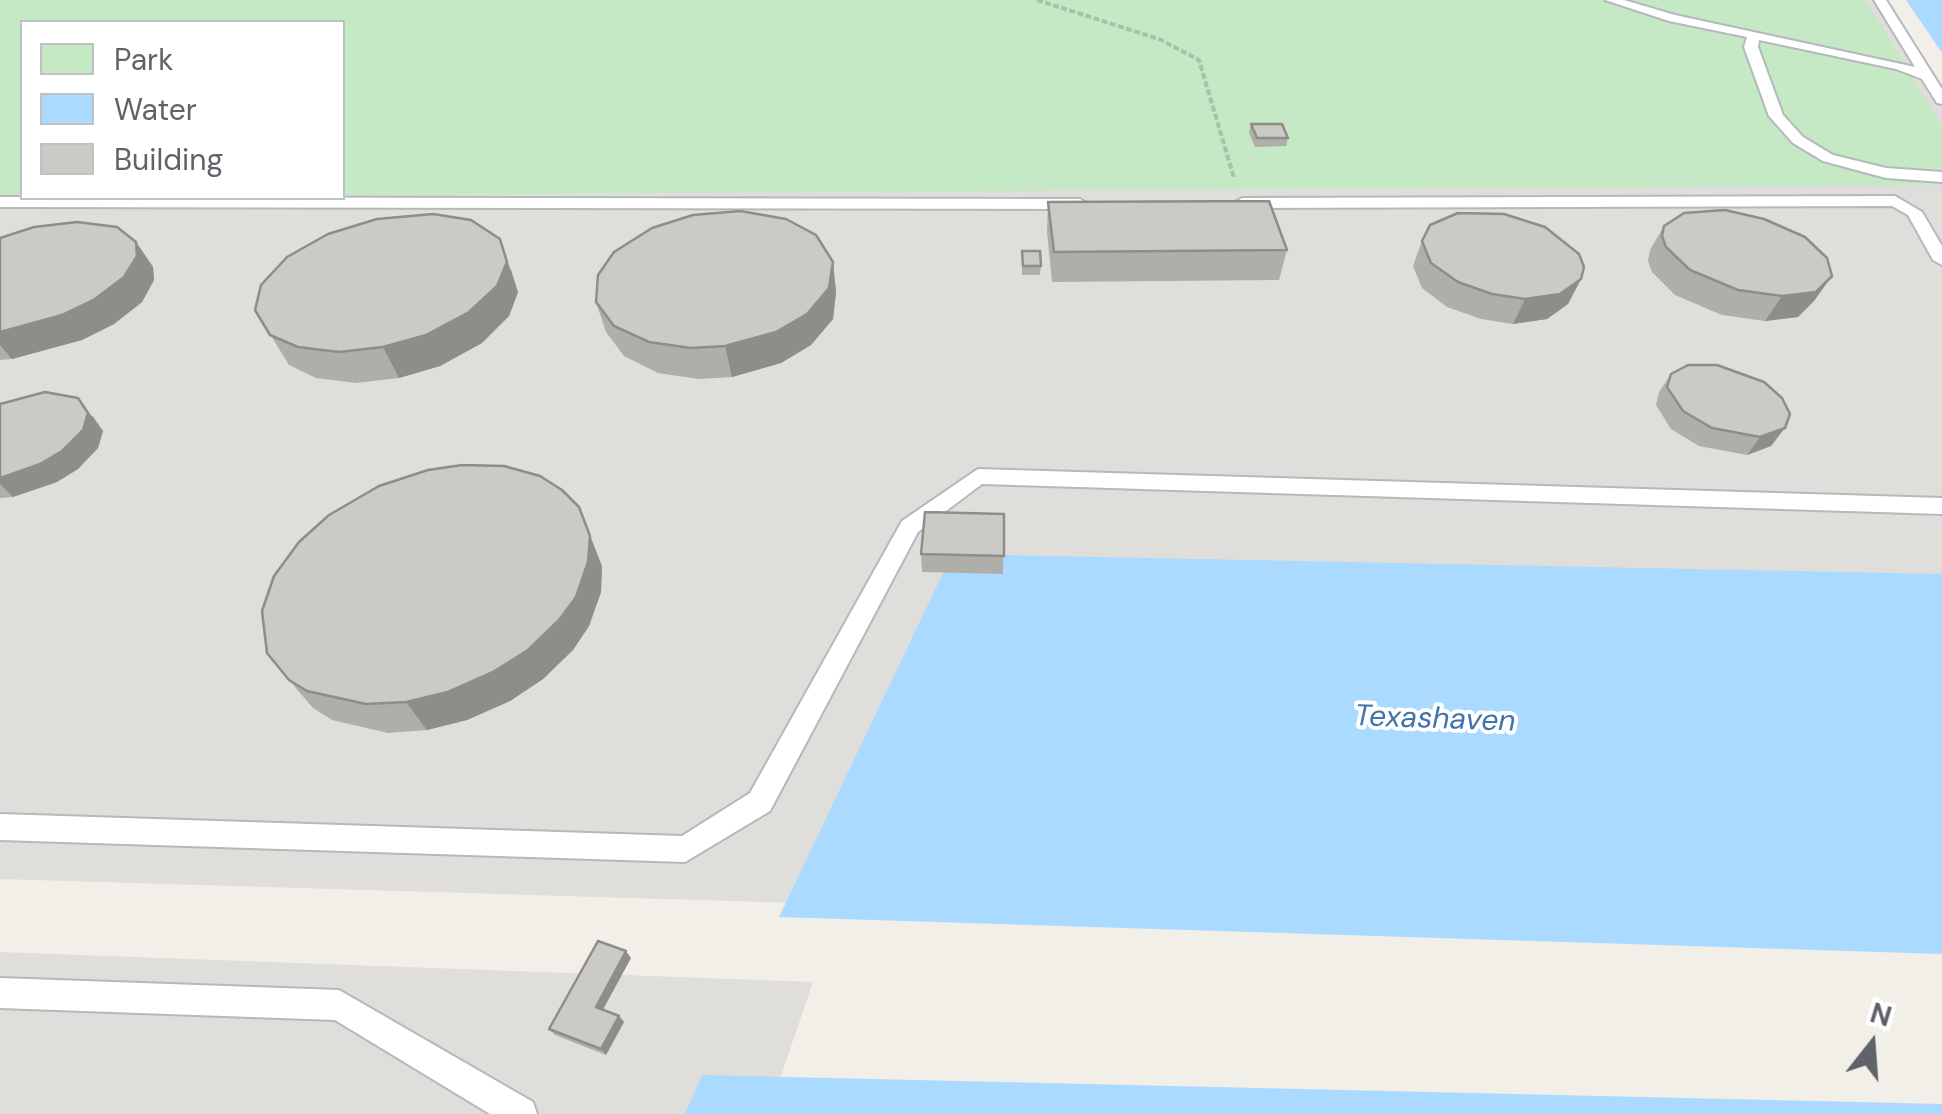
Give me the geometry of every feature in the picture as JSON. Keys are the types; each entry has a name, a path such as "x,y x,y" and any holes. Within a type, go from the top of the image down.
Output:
{"lane":[{"path":"1611,0 1673,18 1900,66 1926,76"},
{"path":"1880,0 1942,100"},
{"path":"1754,34 1751,48 1776,116 1787,128 1828,158 1886,174 1942,177"},
{"path":"1886,174 1895,200"},
{"path":"1222,203 1895,200 1914,212 1942,260"},
{"path":"0,202 1105,204"},
{"path":"0,827 685,849 760,802 910,527 978,476 1942,506"},
{"path":"0,994 339,1005 521,1114"}],"path":[{"path":"1037,0 1159,39 1199,60 1241,203"}],"shaded area":[{"path":"0,0 1871,0 1942,86 1942,587 798,903 0,879"},
{"path":"0,952 813,982 768,1114 0,1114"}],"green space":[{"path":"0,0 1866,0 1942,125 1942,185 345,195 345,20 20,20 20,197 0,197"}],"water":[{"path":"1906,0 1942,0 1942,53"},
{"name":"Texashaven","path":"952,554 1942,574 1942,954 779,917"},
{"path":"702,1075 1942,1104 1942,1114 685,1114"}],"building":[{"path":"1251,124 1282,124 1288,138 1257,138"},
{"path":"1269,201 1287,250 1054,252 1048,202"},
{"path":"1725,210 1764,219 1805,237 1827,258 1832,276 1816,292 1782,296 1738,290 1690,270 1666,247 1664,226 1684,213"},
{"path":"740,211 786,219 816,235 833,262 829,288 807,314 776,332 725,346 691,348 649,342 614,326 596,302 598,275 614,252 652,228 693,215"},
{"path":"1458,213 1504,214 1545,227 1579,254 1584,267 1581,279 1560,294 1525,299 1492,294 1458,282 1431,263 1422,241 1430,225"},
{"path":"433,214 471,220 500,239 507,262 497,286 469,312 426,335 383,347 339,352 298,347 270,335 255,310 261,285 287,257 328,234 377,219"},
{"path":"77,222 117,227 136,242 137,256 124,277 95,299 62,315 0,332 0,238 34,227"},
{"path":"1022,251 1040,251 1041,266 1023,266"},
{"path":"1688,365 1717,365 1764,382 1782,398 1790,414 1785,428 1760,437 1712,428 1683,411 1667,387 1671,374"},
{"path":"45,392 78,398 88,413 83,430 62,451 40,464 0,478 0,404"},
{"path":"462,465 504,466 540,476 579,507 590,536 588,562 576,597 559,620 528,650 493,672 448,692 406,702 366,704 307,691 289,680 267,653 262,611 274,576 299,542 329,515 379,486 428,470"},
{"path":"925,512 1004,514 1004,556 921,554"},
{"path":"598,941 626,951 596,1007 619,1016 601,1049 549,1029"}]}
